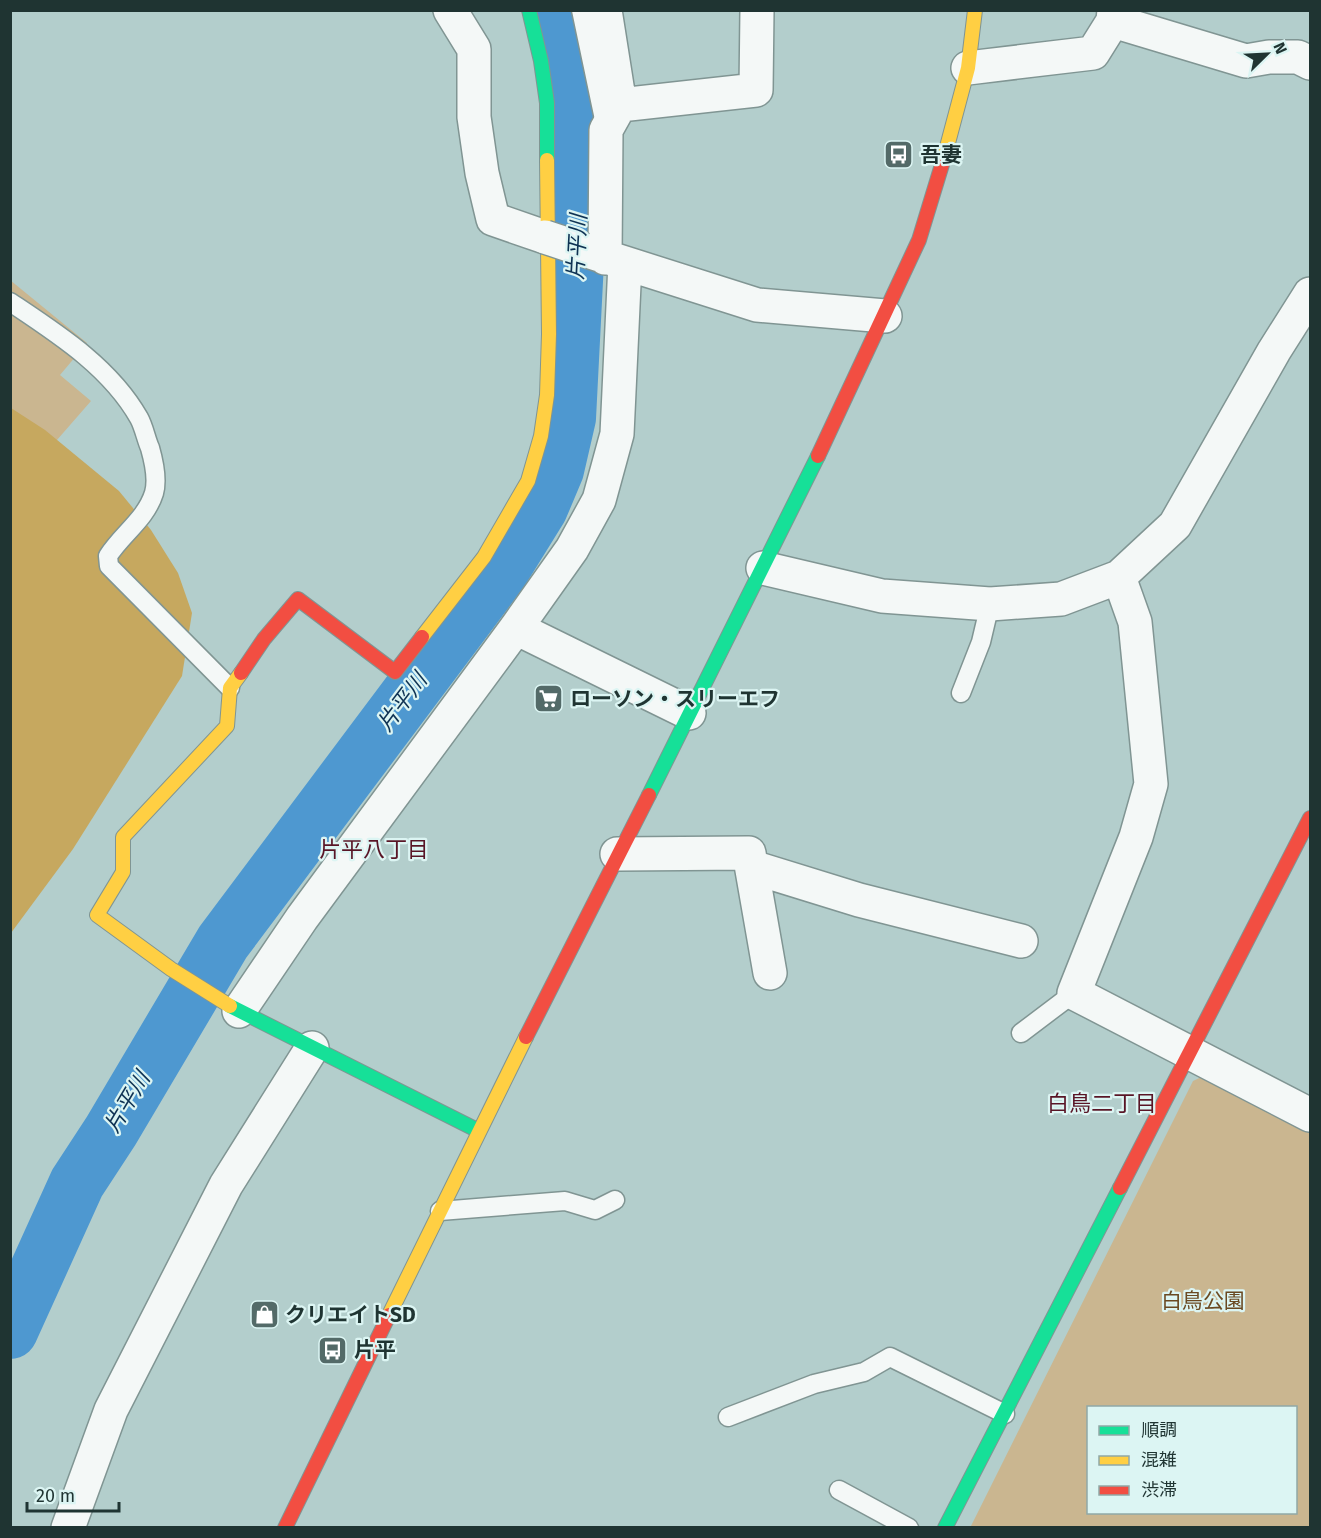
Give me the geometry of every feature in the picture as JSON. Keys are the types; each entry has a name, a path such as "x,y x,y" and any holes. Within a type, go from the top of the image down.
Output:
{"street":[{"path":"450,10 474,49 474,117 482,173 493,219 605,257 757,304 885,316"},
{"path":"479,1131 228,1005 171,969 97,915 123,872 123,837 227,726 230,688 264,639 298,599 395,672 484,557 528,481 541,436 547,395 549,251 547,103 541,61 529,10"},
{"path":"228,1005 302,918 516,628 572,549 599,500 617,434 605,257 613,118 605,10"},
{"path":"613,118 756,90 757,10"},
{"path":"285,1527 617,854 763,568 885,316 919,240 933,198 968,68 975,10"},
{"path":"968,68 1093,53 1113,16 1246,61 1269,57 1298,57 1311,63"},
{"path":"763,568 882,596 990,604 1062,599 1119,577 1175,525 1274,351 1311,294"},
{"path":"1119,577 1135,622 1151,783 1136,837 1074,993 1311,1115"},
{"path":"516,628 689,713"},
{"path":"945,1527 1311,818"},
{"path":"617,854 749,853 770,973"},
{"path":"752,867 859,900 1021,941"},
{"path":"68,1527 111,1410 142,1348 226,1185 312,1048"}],"lane":[{"path":"581,10 613,118"},
{"path":"10,302 55,332 110,378 140,419 155,464 154,492 144,514 118,541 108,556 109,566 230,688"},
{"path":"961,693 981,642 990,604"},
{"path":"1021,1033 1074,993"},
{"path":"440,1211 565,1201 595,1210 615,1200"},
{"path":"728,1417 814,1383 864,1372 890,1357 1005,1414"},
{"path":"839,1490 909,1527"}],"green space":[{"path":"10,280 87,343 60,375 91,401 50,448 11,428"},
{"name":"白鳥公園","path":"1212,1072 1310,1124 1310,1527 970,1528 1193,1081"}],"shaded area":[{"path":"11,408 45,430 119,491 151,530 178,573 192,613 182,676 73,849 11,933"}],"waterway":[{"name":"片平川","path":"10,1331 77,1183 111,1131 223,942 501,571 540,508 556,470 568,418 580,183 571,91 553,10"}],"traffic: fast":[{"path":"529,10 541,61 547,103 547,160"},
{"path":"649,795 818,456"},
{"path":"230,1006 479,1131"},
{"path":"945,1528 1120,1188"}],"traffic: slow":[{"path":"944,158 968,68 975,10"},
{"path":"422,637 484,557 528,481 541,436 547,395 549,334 547,160"},
{"path":"230,1006 171,969 97,915 123,872 123,837 227,726 230,688 241,673"},
{"path":"389,1315 526,1037"}],"traffic: jam":[{"path":"818,456 919,240 944,158"},
{"path":"241,673 264,639 298,599 395,672 422,637"},
{"path":"526,1037 649,795"},
{"path":"1120,1188 1310,818"},
{"path":"285,1528 389,1315"}],"place":[{"name":"吾妻","path":"899,155"},
{"name":"ローソン・スリーエフ","path":"549,699"},
{"name":"クリエイトSD","path":"264,1315"},
{"name":"片平","path":"333,1350"}],"district":[{"name":"片平八丁目","path":"374,849"},
{"name":"白鳥二丁目","path":"1102,1103"}]}
